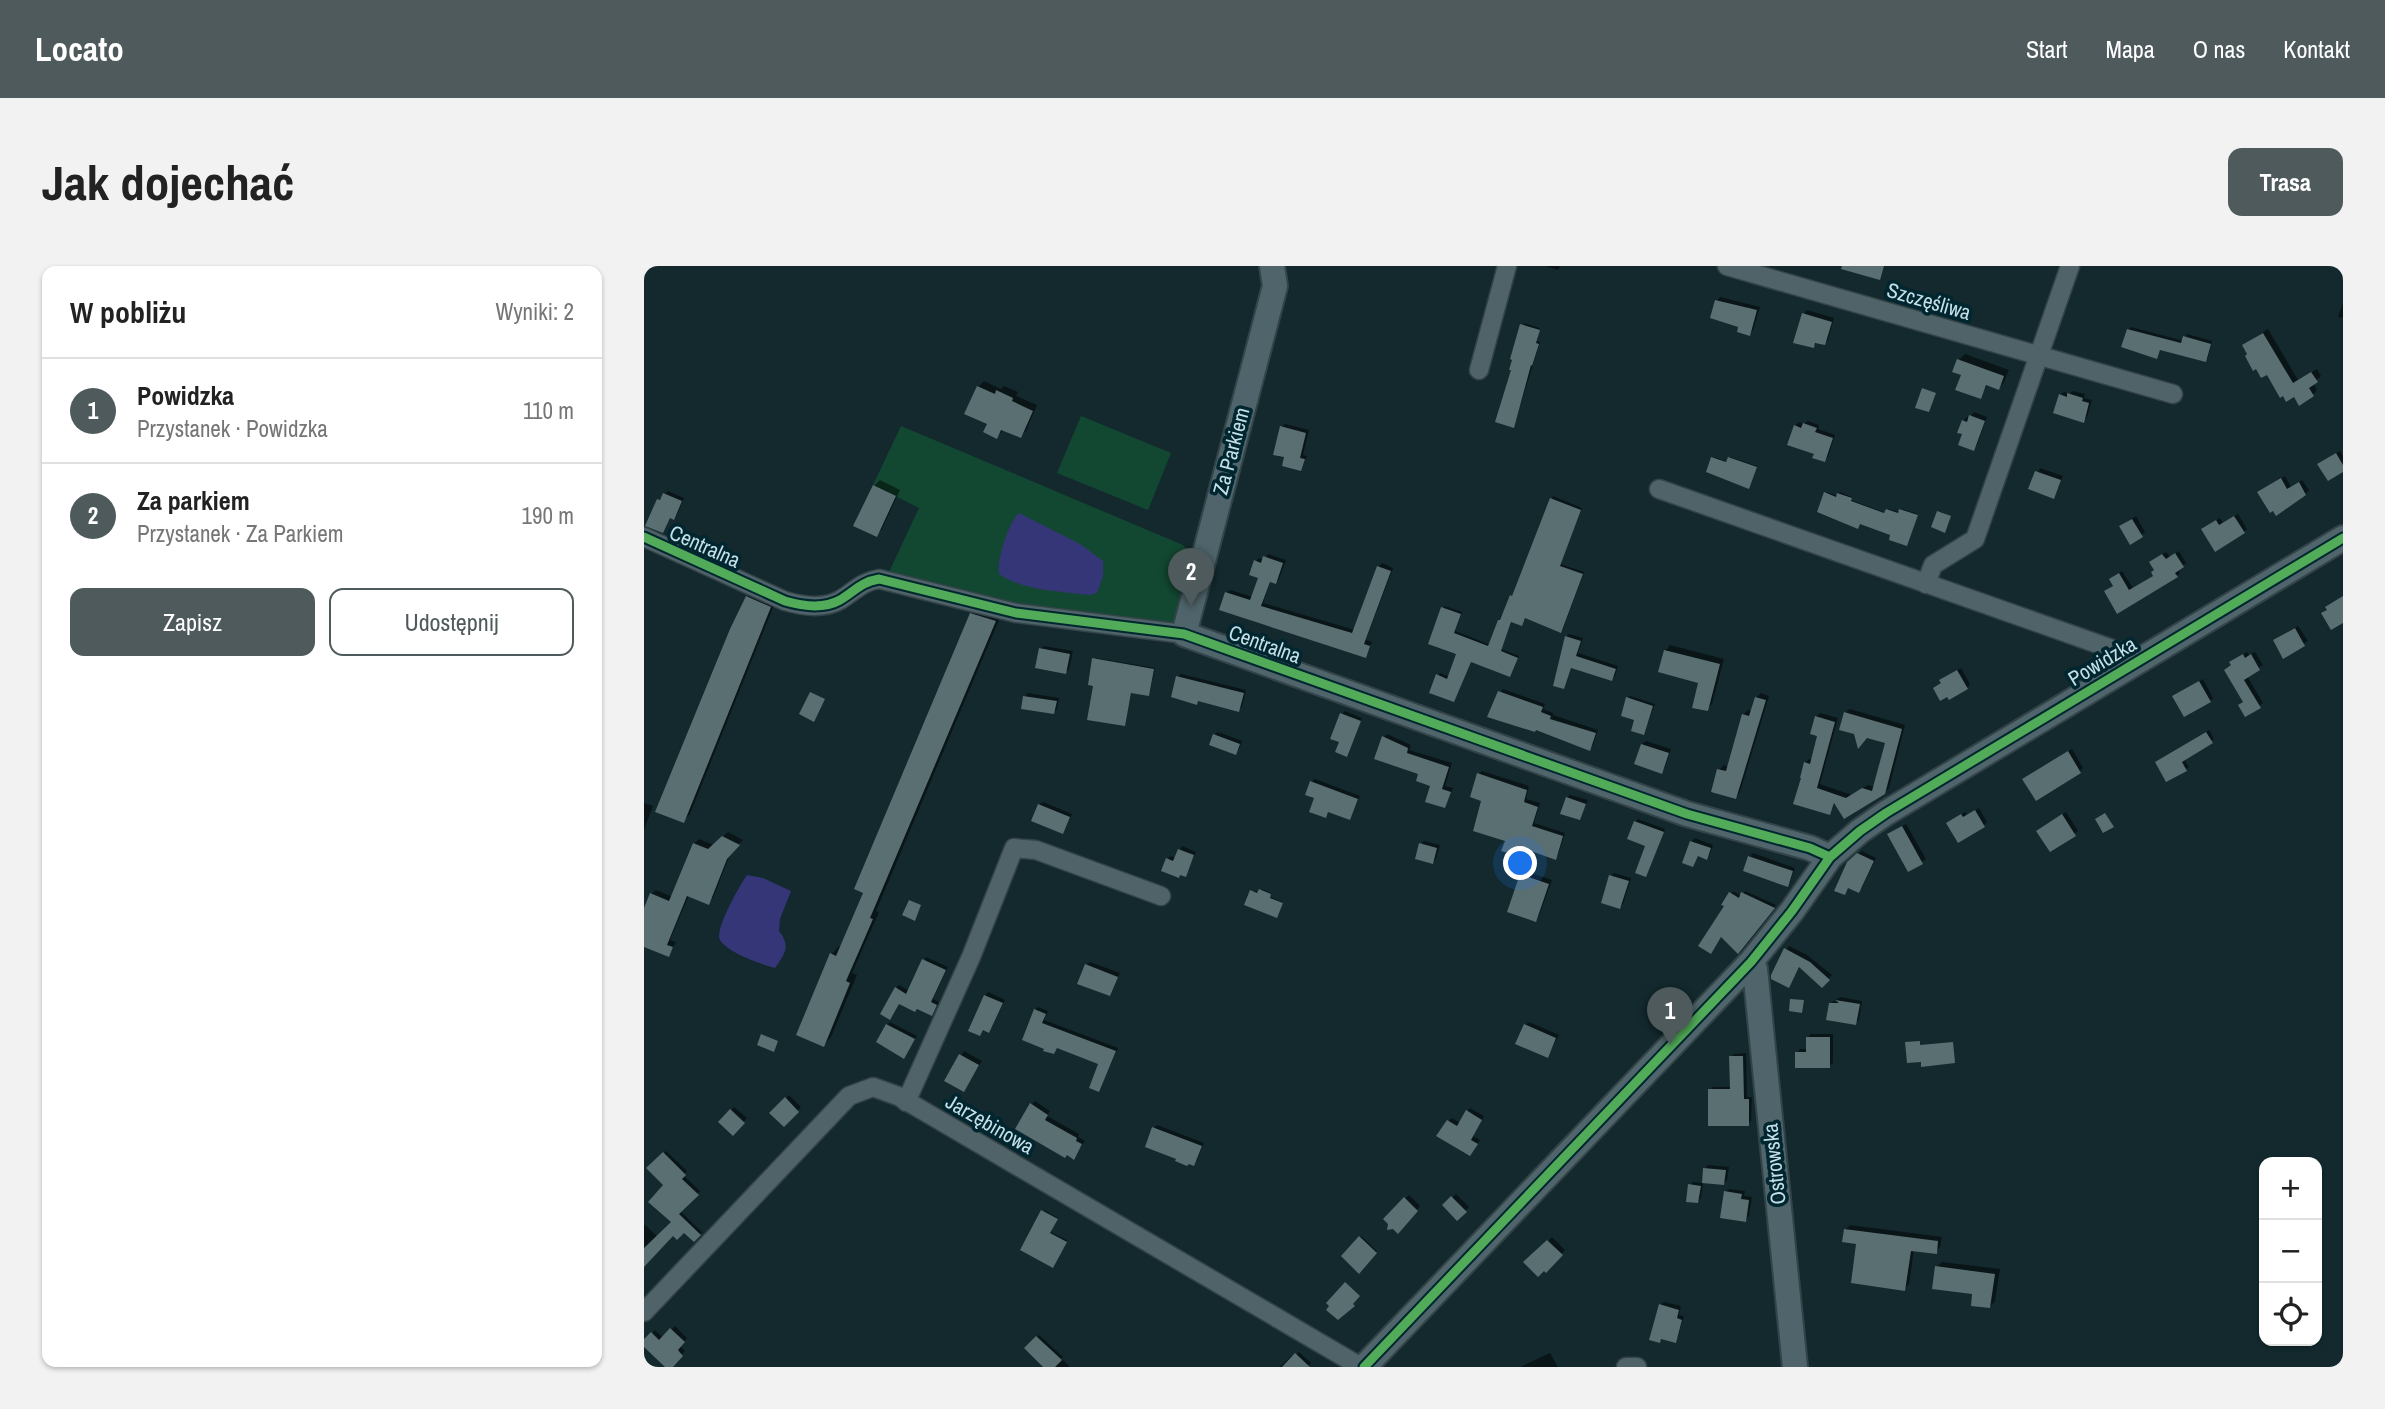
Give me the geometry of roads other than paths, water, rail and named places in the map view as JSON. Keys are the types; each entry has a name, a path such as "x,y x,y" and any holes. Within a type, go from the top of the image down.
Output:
{"street":[{"path":"1479,370 1507,266"},
{"name":"Szczęśliwa","path":"1727,266 2173,394"},
{"path":"1926,583 1933,565 1975,539 2070,266"},
{"name":"Za Parkiem","path":"1184,634 1275,286 1274,267"},
{"path":"1659,489 2115,650 2135,662"},
{"name":"Centralna","path":"644,537 785,601 802,606 831,604 866,581 879,579 1016,613 1184,634 1687,814 1810,848 1830,858"},
{"name":"Powidzka","path":"1363,1367 1751,962 1830,858 1860,831 2343,538"},
{"path":"906,1102 971,957 1014,848 1036,850 1161,896"},
{"name":"Ostrowska","path":"1751,962 1755,969 1795,1367"},
{"name":"Jarzębinowa","path":"644,1312 849,1096 873,1087 906,1102 1363,1367"},
{"path":"1626,1367 1637,1367"}],"place":[{"name":"Za parkiem","path":"1191,606"},
{"name":"Powidzka","path":"1670,1045"}]}
